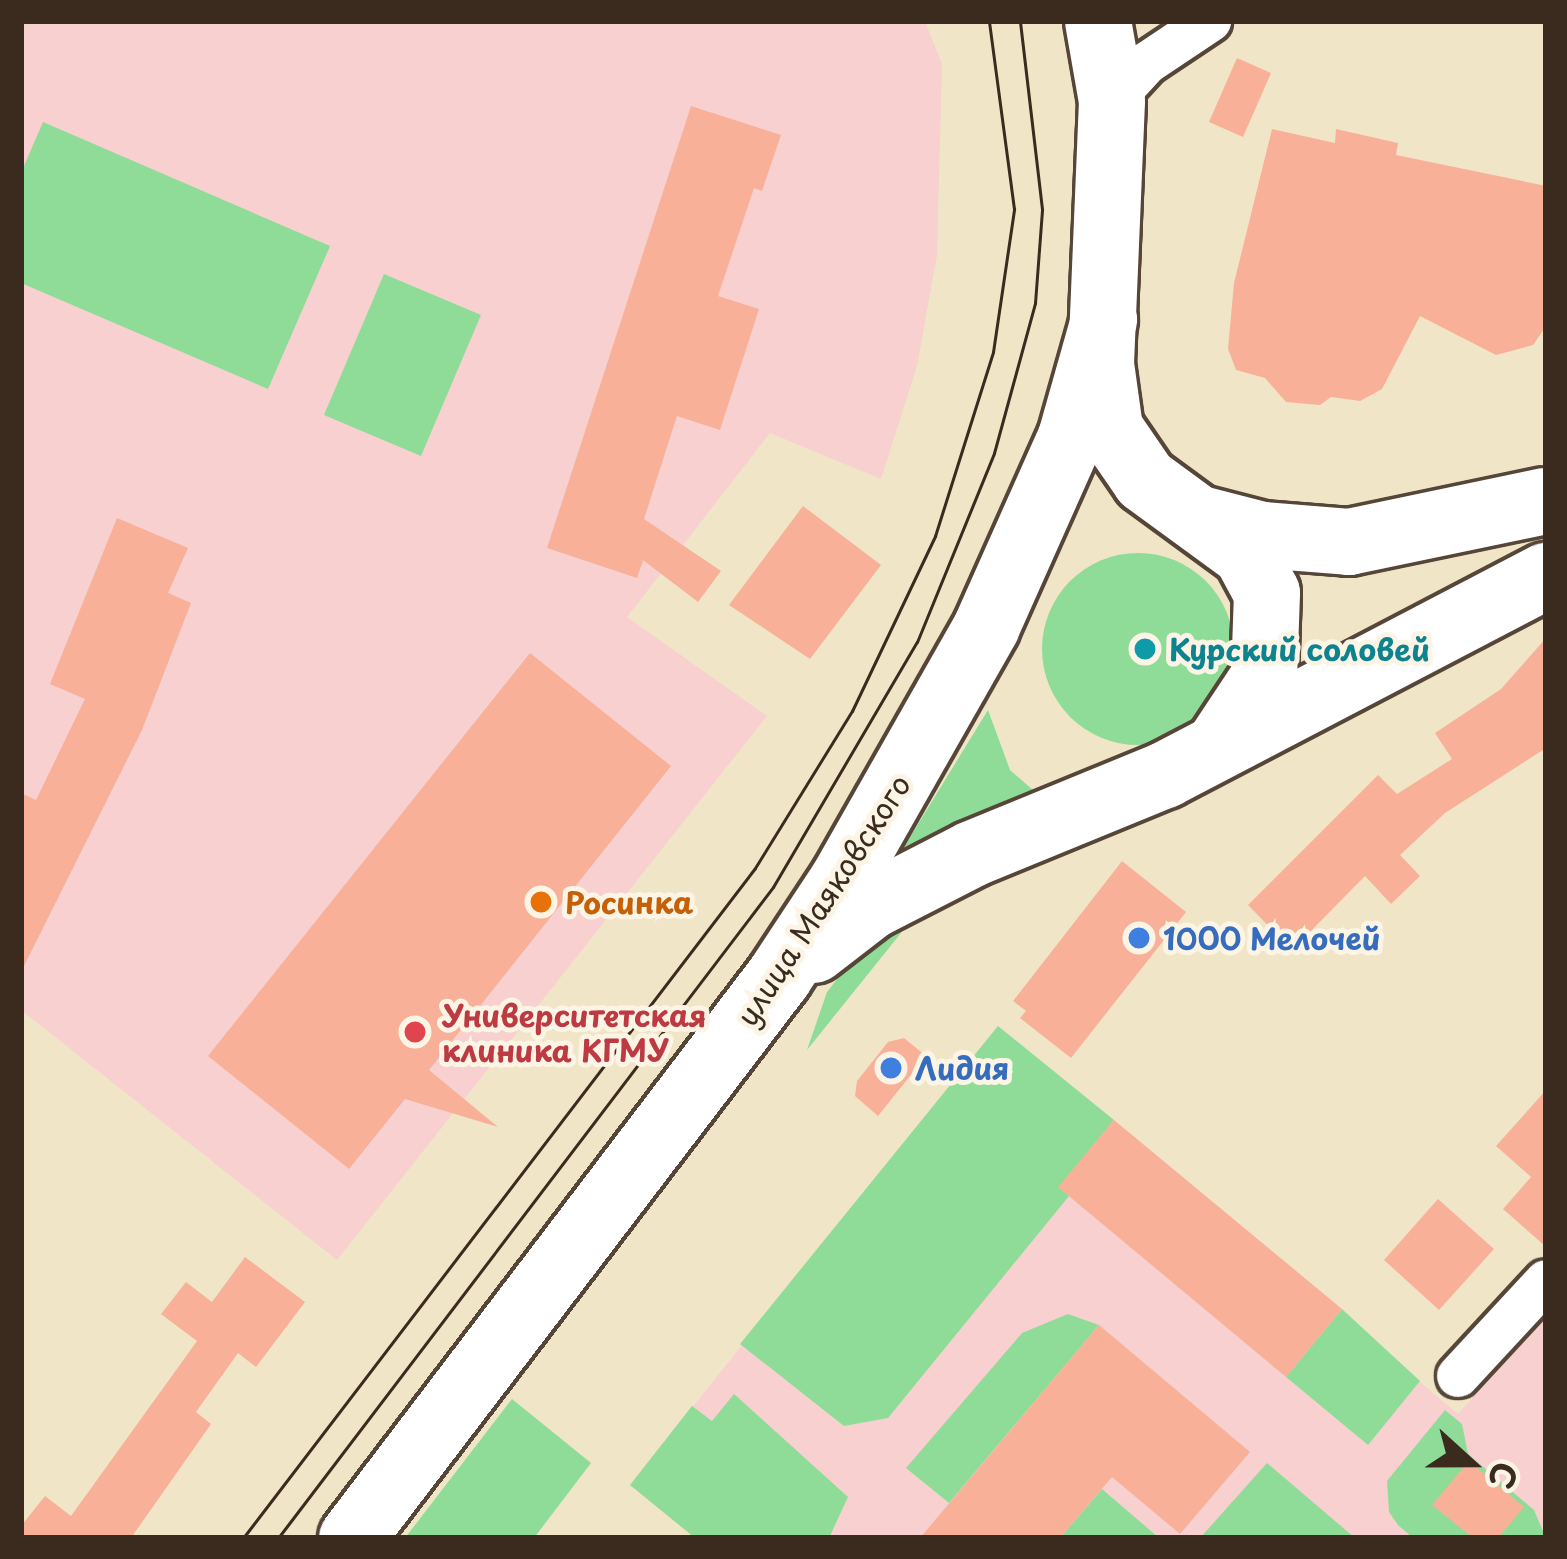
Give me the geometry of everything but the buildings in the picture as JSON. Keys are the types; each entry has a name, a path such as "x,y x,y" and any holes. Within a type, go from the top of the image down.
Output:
{"main road":[{"path":"1099,21 1112,101 1104,320 1110,429 1145,480 1204,520 1259,572 1271,619 1264,677 1251,707 1209,752"},
{"name":"улица Маяковского","path":"352,1538 779,977 986,628 1071,437 1104,320"},
{"path":"1204,520 1285,539 1349,542 1546,502"},
{"path":"779,977 871,906 1209,752 1546,576"}],"street":[{"path":"1112,101 1147,63 1210,21"},
{"path":"1458,1376 1546,1280"}],"shaded area":[{"path":"21,21 925,21 942,64 937,255 917,366 881,479 770,433 627,617 767,716 337,1260 21,1010"},
{"path":"998,1026 1458,1414 1546,1317 1546,1538 695,1538 630,1485"}],"green space":[{"path":"43,122 330,246 268,389 21,283 21,173"},
{"path":"384,274 481,315 421,456 324,415"},
{"path":"1138,553 1175,560 1206,581 1227,612 1234,649 1227,686 1206,717 1175,738 1138,745 1101,738 1070,717 1049,686 1042,649 1049,612 1070,581 1101,560"},
{"path":"988,710 1010,770 1033,790 904,847"},
{"path":"901,927 901,933 807,1050 827,992 866,942"},
{"path":"998,1026 1114,1120 1059,1187 1069,1196 888,1418 844,1426 740,1344"},
{"path":"1342,1309 1420,1381 1368,1445 1286,1377"},
{"path":"1068,1314 1099,1325 949,1503 906,1468 1022,1333"},
{"path":"734,1394 848,1497 829,1538 695,1538 630,1485 692,1406 712,1421"},
{"path":"512,1399 591,1463 534,1538 405,1538"},
{"path":"1445,1410 1462,1424 1468,1454 1534,1510 1546,1538 1413,1538 1398,1525 1389,1512 1387,1481"},
{"path":"1267,1463 1355,1538 1200,1538"},
{"path":"1102,1489 1159,1538 1060,1538"}],"tram line":[{"path":"243,1538 755,868 852,711 935,536 993,352 1014,209 989,21"},
{"path":"278,1538 773,887 917,642 994,453 1035,303 1042,209 1020,21"}],"place":[{"name":"Курский соловей","path":"1145,649"},
{"name":"Росинка","path":"541,902"},
{"name":"1000 Мелочей","path":"1139,938"},
{"name":"Университетская клиника КГМУ","path":"415,1032"},
{"name":"Лидия","path":"891,1068"}]}
